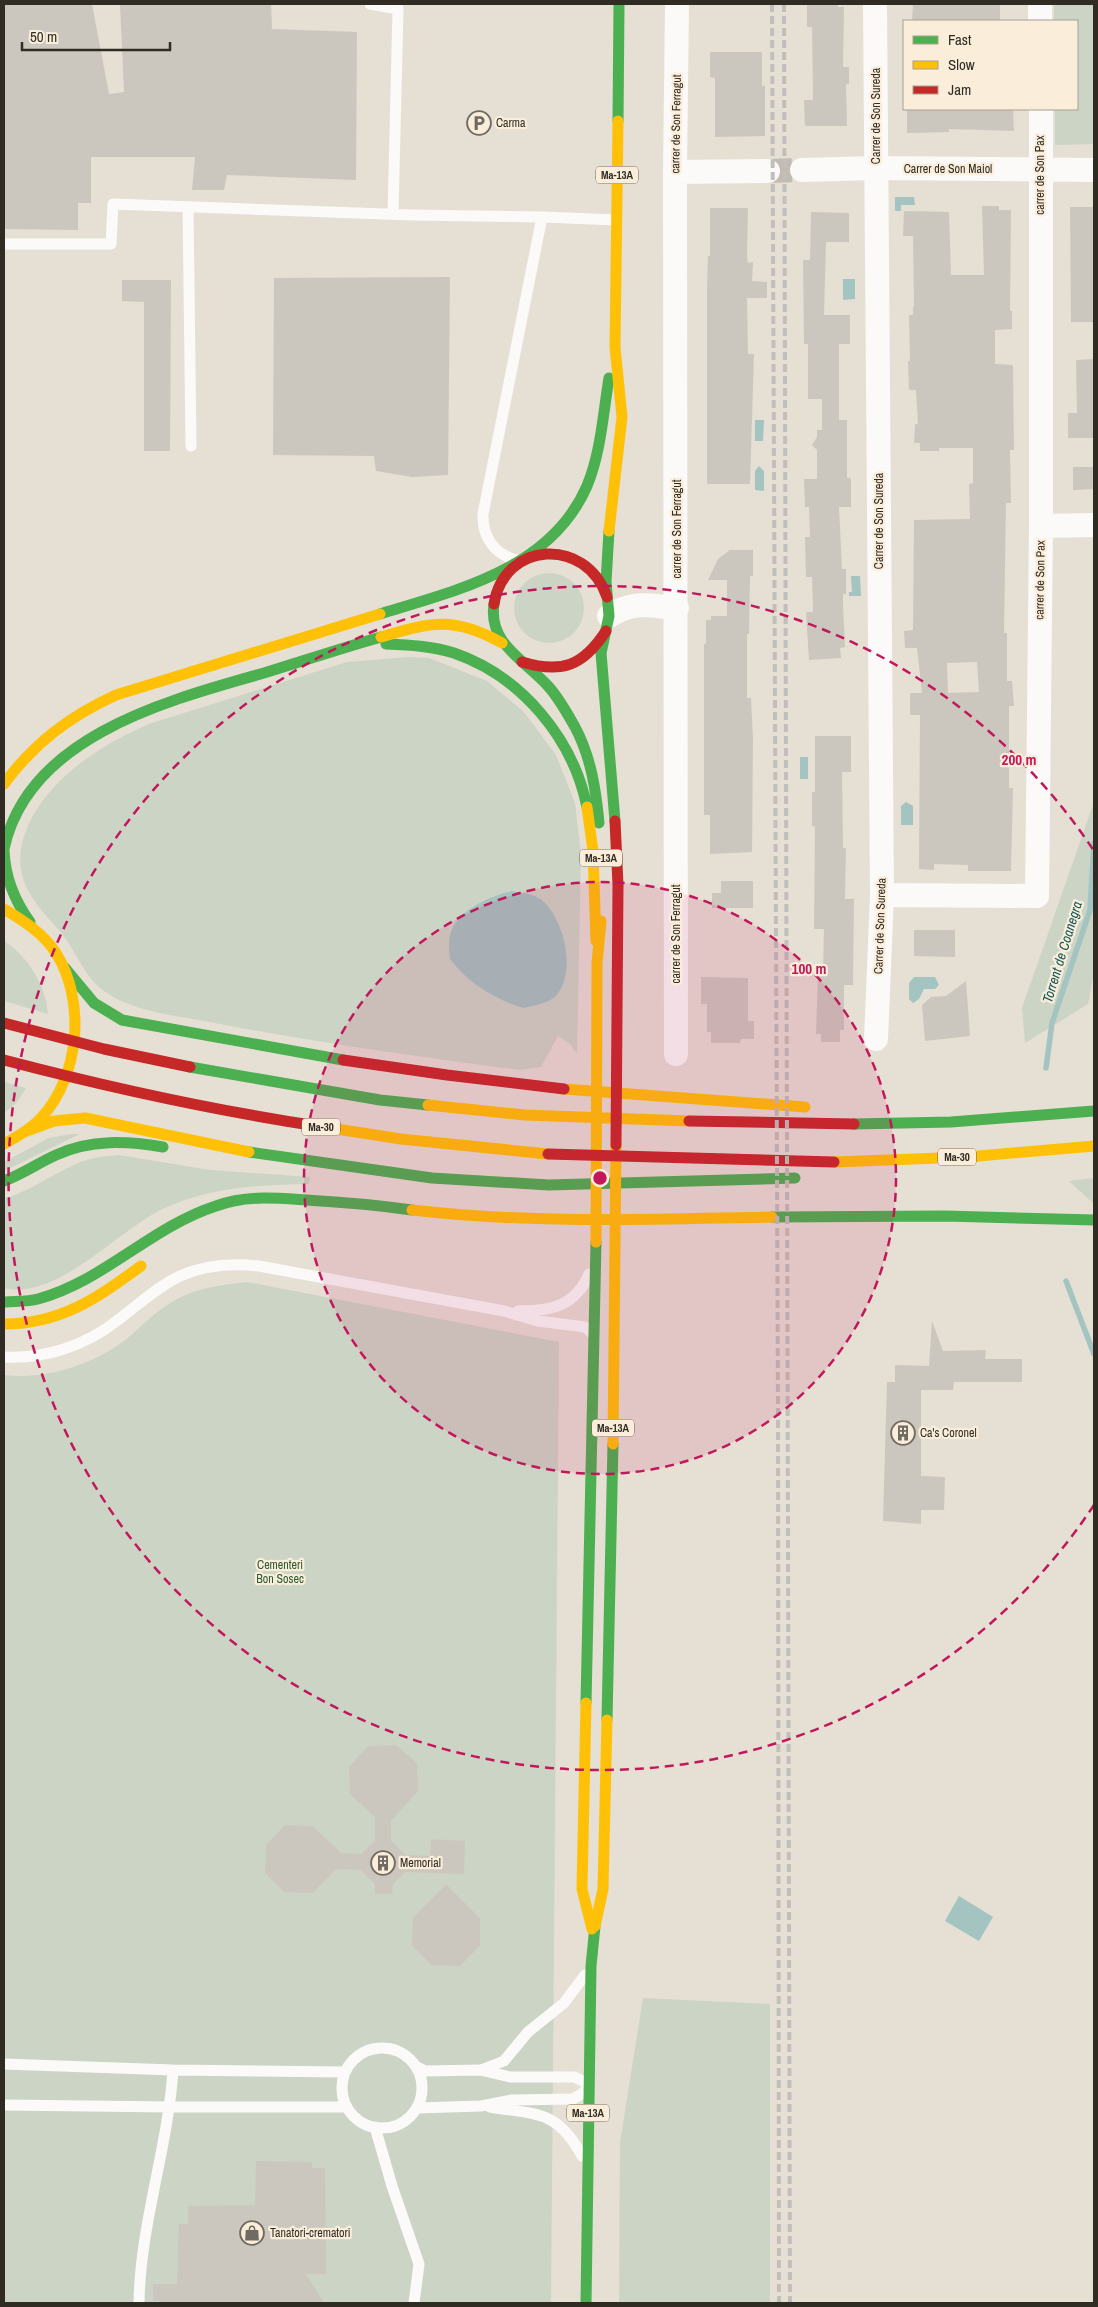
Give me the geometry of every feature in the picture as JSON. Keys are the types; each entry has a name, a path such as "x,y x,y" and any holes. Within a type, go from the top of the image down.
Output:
{"main road":[{"name":"Ma-13A","path":"586,2303 588,2087 593,1933 604,1879 614,1336 617,922 615,812 601,653 608,616 606,582 608,536 622,417 615,347 619,4"},
{"name":"Ma-13A","path":"593,1933 582,1889 596,1259 597,963 603,901 601,833 589,764 576,730 556,696 544,681 502,643 493,615 494,599 500,584 521,561 548,543 570,516 584,493 597,451 615,347"},
{"name":"Ma-13A","path":"521,561 536,555 552,552 575,558 594,572 602,584 608,616 586,657 571,665 555,669 538,668 522,662"},
{"path":"4,784 26,754 52,730 71,717 116,695 448,593 491,578 521,561"},
{"path":"502,643 461,625 436,623 354,645 169,702 124,719 96,734 61,759 40,780 11,823 4,849 5,875 9,886 23,912 51,946 78,987 98,1008 115,1018 134,1024 310,1054 552,1088 820,1108"},
{"path":"354,645 414,644 443,649 470,658 497,673 518,690 555,731 579,778 588,816 597,963"},
{"path":"4,909 36,929"},
{"path":"4,1144 24,1132 42,1117 55,1099 69,1066 76,1022 76,1004 65,968"},
{"path":"4,1022 104,1049 232,1076 305,1089 455,1110 551,1117 820,1126 951,1122 1094,1111"},
{"name":"Ma-30","path":"4,1060 46,1073 96,1084 231,1112 323,1128 448,1144 549,1154 820,1162 967,1157 1094,1146"},
{"path":"1037,1103 1094,1104"},
{"path":"24,1132 54,1121 85,1118 200,1143 272,1156 432,1178 549,1185 810,1177"},
{"path":"4,1181 26,1173 69,1149 94,1143 124,1141 172,1149"},
{"path":"1049,1162 1094,1153"},
{"path":"207,1155 272,1156"},
{"path":"4,1302 24,1302 52,1296 116,1262 166,1228 218,1205 247,1198 324,1200 465,1216 549,1220 819,1216 1094,1220"},
{"path":"250,1211 305,1200"},
{"path":"4,1324 26,1325 47,1321 63,1315 88,1302 149,1259"},
{"path":"4,1313 22,1314 59,1305 90,1288 116,1262"},
{"path":"81,1318 98,1307 129,1274"},
{"path":"4,1335 20,1335"}],"street":[{"name":"carrer de Son Ferragut","path":"676,1054 677,608 675,172 678,4"},
{"name":"Carrer de Son Sureda","path":"875,4 882,895 876,1039"},
{"path":"1040,4 1040,20"},
{"name":"carrer de Son Pax","path":"882,895 1037,896 1041,526 1041,110"},
{"name":"Carrer de Son Maiol","path":"802,170 876,168 1094,170"},
{"path":"675,172 768,171"},
{"path":"1041,526 1094,525"},
{"path":"608,616 624,607 638,605 677,608"}],"lane":[{"path":"370,4 398,9 393,214"},
{"path":"4,244 111,244 114,204 616,220"},
{"path":"188,207 191,446"},
{"path":"521,561 500,554 490,542 484,530 483,514 542,217"},
{"path":"504,1311 540,1311 562,1305 580,1290 596,1259"},
{"path":"4,1356 40,1354 70,1347 105,1330 172,1280 191,1272 230,1265 259,1266 504,1311 538,1321 585,1327 594,1337"},
{"path":"480,2070 504,2061 528,2032 555,2012 571,1996 592,1966"},
{"path":"417,2067 422,2087 421,2098 417,2108 399,2124 388,2128 375,2127 354,2116 347,2107 343,2096 342,2084 345,2072 362,2053 379,2048 398,2051 408,2057 417,2067 425,2071 480,2070 510,2077 574,2076 585,2082 588,2087 583,2093 573,2099 512,2100 481,2106 417,2108"},
{"path":"4,2064 174,2070 345,2072"},
{"path":"139,2303 139,2283 151,2209 171,2108 174,2070"},
{"path":"4,2104 171,2108 347,2107"},
{"path":"481,2106 514,2111 530,2111 551,2119 568,2133 588,2168"},
{"path":"375,2127 392,2186 419,2264 414,2303"}],"green space":[{"path":"1054,4 1094,4 1094,144 1055,145 1055,110 1078,110 1078,20 1054,20"},
{"path":"549,573 562,576 574,583 581,595 584,608 581,621 574,633 562,640 549,643 536,640 524,633 517,621 514,608 517,595 524,583 536,576"},
{"path":"408,657 429,658 487,681 524,712 556,755 575,803 581,854 577,1054 570,1044 558,1036 541,1067 520,1070 407,1055 294,1037 147,1010 119,1000 99,987 86,971 64,936 35,902 29,893 22,872 20,861 21,849 28,827 39,807 53,788 70,771 90,756 110,743 152,723 347,662"},
{"path":"1094,802 1094,973 1088,1004 1025,1043 1022,1008"},
{"path":"4,941 13,947 28,963 44,993 48,1014 4,1001"},
{"path":"4,1082 26,1088 17,1102 4,1113"},
{"path":"80,1134 4,1171 4,1162 49,1138"},
{"path":"119,1155 210,1170 310,1177 309,1184 237,1188 184,1200 149,1217 89,1260 46,1284 25,1289 4,1288 4,1199 79,1163 96,1158"},
{"path":"1094,1178 1094,1204 1069,1181"},
{"name":"Cementeri Bon Sosec","path":"247,1282 559,1342 551,2303 4,2303 4,1375 37,1375 70,1368 86,1362 116,1347 158,1312 185,1295 202,1289"},
{"path":"643,1998 770,2004 770,2303 619,2303 620,2143"}],"water":[{"path":"895,197 914,197 915,205 901,205 901,211 895,211"},
{"path":"843,279 855,279 855,299 843,300"},
{"path":"755,420 764,420 763,441 755,441"},
{"path":"759,466 764,471 764,491 755,490 755,471"},
{"path":"851,576 860,576 861,596 849,596 849,592 852,592"},
{"path":"800,757 808,757 808,779 800,779"},
{"path":"906,802 913,806 913,825 901,825 901,806"},
{"path":"512,891 525,893 544,902 558,922 566,948 566,975 562,987 555,997 544,1003 523,1008 492,995 473,983 450,959 450,935 461,917 468,910 486,900"},
{"path":"914,977 935,977 939,985 935,989 924,989 919,999 913,1003 909,999 909,983"},
{"path":"959,1896 993,1917 979,1941 945,1921"}],"building":[{"path":"4,4 92,4 109,94 124,92 120,4 271,4 272,29 357,32 356,180 227,175 224,190 192,190 195,157 91,157 91,203 78,203 78,230 4,229"},
{"path":"807,4 838,4 838,7 844,7 843,67 849,67 849,84 846,84 847,126 805,126 804,100 813,100 812,27 807,27"},
{"path":"913,4 1000,4 1000,20 912,20"},
{"path":"710,52 762,52 762,86 765,86 765,136 715,137 715,78 710,77"},
{"path":"907,110 1013,110 1014,131 949,129 949,132 907,133"},
{"path":"982,206 999,206 999,210 1011,210 1010,311 1012,311 1012,329 995,330 995,364 1013,365 1014,450 1010,450 1011,503 1006,503 1004,633 1007,633 1007,681 1012,681 1014,706 1009,706 1009,788 1013,788 1011,871 968,871 968,865 934,864 934,870 919,869 920,715 910,715 910,693 922,693 917,648 905,648 904,631 913,630 914,520 970,519 969,484 973,483 973,448 939,448 939,451 920,451 920,443 914,443 915,424 918,424 916,390 909,390 908,361 910,361 909,315 913,315 914,307 913,236 903,236 904,211 949,212 951,275 984,275","holes":["977,662 979,692 948,693 947,663"]},
{"path":"1070,207 1094,207 1094,322 1071,322"},
{"path":"710,208 748,208 747,257 748,263 753,262 752,281 767,282 767,298 747,298 748,354 754,354 750,484 707,484 707,287 708,256 710,256"},
{"path":"811,212 849,213 849,242 826,242 824,315 850,315 850,344 839,344 839,420 847,420 847,478 851,478 851,507 839,507 842,569 846,569 846,594 843,594 845,647 840,648 841,658 809,660 806,612 813,612 812,577 806,577 805,537 810,537 809,507 805,507 804,479 817,479 817,450 812,445 817,437 817,430 822,430 822,399 808,399 808,344 804,344 803,260 810,260"},
{"path":"450,277 448,475 412,477 376,471 374,456 273,455 274,278"},
{"path":"122,280 171,280 170,451 144,451 144,302 122,301"},
{"path":"1094,359 1094,438 1068,438 1068,413 1077,413 1076,360"},
{"path":"1073,467 1094,467 1094,489 1073,490"},
{"path":"730,550 753,550 753,576 750,576 749,634 747,634 747,698 751,698 753,739 752,852 710,854 710,815 704,815 704,644 706,644 706,620 711,620 711,616 727,616 727,580 708,580 718,559"},
{"path":"815,736 851,736 851,772 842,772 843,848 846,848 845,899 854,899 853,985 844,985 844,1030 840,1030 840,1042 821,1042 821,1034 816,1034 818,971 823,971 824,929 814,929 815,826 812,826 812,792 815,792"},
{"path":"721,881 753,881 753,908 712,908 712,893 721,893"},
{"path":"914,930 955,930 955,957 914,956"},
{"path":"701,977 748,978 748,1021 754,1021 754,1039 741,1039 740,1043 711,1043 711,1032 707,1032 707,1004 701,1004"},
{"path":"966,981 970,1036 925,1041 922,1005 931,997 946,996"},
{"name":"Ca's Coronel","path":"932,1321 943,1351 986,1350 985,1359 1022,1359 1022,1382 954,1382 953,1390 921,1390 921,1476 945,1477 944,1510 921,1510 921,1524 883,1521 887,1382 895,1382 895,1365 929,1366"},
{"path":"396,1745 417,1763 418,1791 391,1821 391,1841 406,1855 430,1856 431,1839 465,1841 464,1874 405,1872 393,1884 392,1894 375,1894 375,1884 361,1870 336,1869 313,1893 284,1892 265,1873 266,1845 285,1825 313,1826 341,1853 361,1854 375,1841 375,1817 350,1794 349,1767 368,1746"},
{"path":"446,1884 480,1918 480,1946 460,1966 431,1965 412,1945 413,1918"},
{"name":"Tanatori-crematori","path":"256,2161 312,2162 312,2168 325,2168 326,2274 306,2274 324,2303 160,2303 160,2301 153,2301 153,2284 177,2284 179,2224 188,2224 188,2206 255,2205"}],"waterway":[{"name":"Torrent de Coanegra","path":"1046,1068 1052,1023 1090,910 1094,843"},
{"name":"Torrent de Coanegra","path":"1066,1281 1094,1354"}],"tunnel":[{"path":"768,171 802,170"}],"railway":[{"path":"772,4 778,1406 779,2303"},
{"path":"784,4 790,2303"}],"traffic: fast":[{"path":"618,121 619,4"},
{"path":"380,614 470,585 526,557 550,538 571,514 592,473 599,446 609,378"},
{"path":"609,531 606,582 609,616 601,653 615,821"},
{"path":"494,604 494,618 502,641 552,691 581,738 592,774 599,823"},
{"path":"4,849 18,810 41,778 72,751 107,729 146,711 187,696 381,637"},
{"path":"386,644 429,647 454,653 478,663 501,677 522,694 540,713 570,757 587,807"},
{"path":"4,850 6,870 11,888 30,922"},
{"path":"65,968 94,1003 122,1020 343,1060"},
{"path":"190,1067 380,1100 428,1105"},
{"path":"854,1124 951,1122 1094,1111"},
{"path":"4,1181 56,1155 82,1146 136,1143 163,1147"},
{"path":"249,1152 432,1178 549,1185 795,1178"},
{"path":"4,1302 34,1300 62,1291 85,1280 192,1215 238,1200 283,1199 412,1210"},
{"path":"772,1217 945,1216 1094,1220"},
{"path":"586,1703 596,1242"},
{"path":"607,1720 613,1444"},
{"path":"586,2303 591,1966 595,1926"}],"traffic: slow":[{"path":"609,531 622,417 615,347 618,121"},
{"path":"4,784 40,743 83,712 116,695 380,614"},
{"path":"381,637 414,628 442,624 470,629 502,643"},
{"path":"587,807 593,851 596,941"},
{"path":"4,909 39,933 56,953 66,972 72,993 75,1015 71,1060 64,1081 54,1101 33,1126 4,1144"},
{"path":"596,1242 597,963 601,921"},
{"path":"564,1089 805,1107"},
{"path":"428,1105 525,1115 689,1121"},
{"path":"24,1132 54,1121 85,1118 249,1152"},
{"path":"317,1126 401,1139 548,1154"},
{"path":"613,1444 616,1145"},
{"path":"834,1162 967,1157 1094,1146"},
{"path":"412,1210 502,1217 592,1220 772,1217"},
{"path":"4,1324 24,1323 61,1314 109,1289 141,1266"},
{"path":"586,1703 582,1889 592,1929"},
{"path":"595,1926 603,1889 607,1720"}],"traffic: jam":[{"path":"494,604 501,583 513,568 529,558 546,554 565,556 582,564 597,577 607,597"},
{"path":"522,662 549,667 560,667 570,664 589,652 606,631"},
{"path":"615,821 618,885 616,1145"},
{"path":"4,1023 104,1049 190,1067"},
{"path":"4,1060 160,1097 238,1113 317,1126"},
{"path":"343,1060 564,1089"},
{"path":"689,1121 854,1124"},
{"path":"548,1154 834,1162"}],"place":[{"name":"Carma","path":"479,123"},
{"name":"Ca's Coronel","path":"903,1433"},
{"name":"Memorial","path":"383,1863"},
{"name":"Tanatori-crematori","path":"252,2233"}]}
